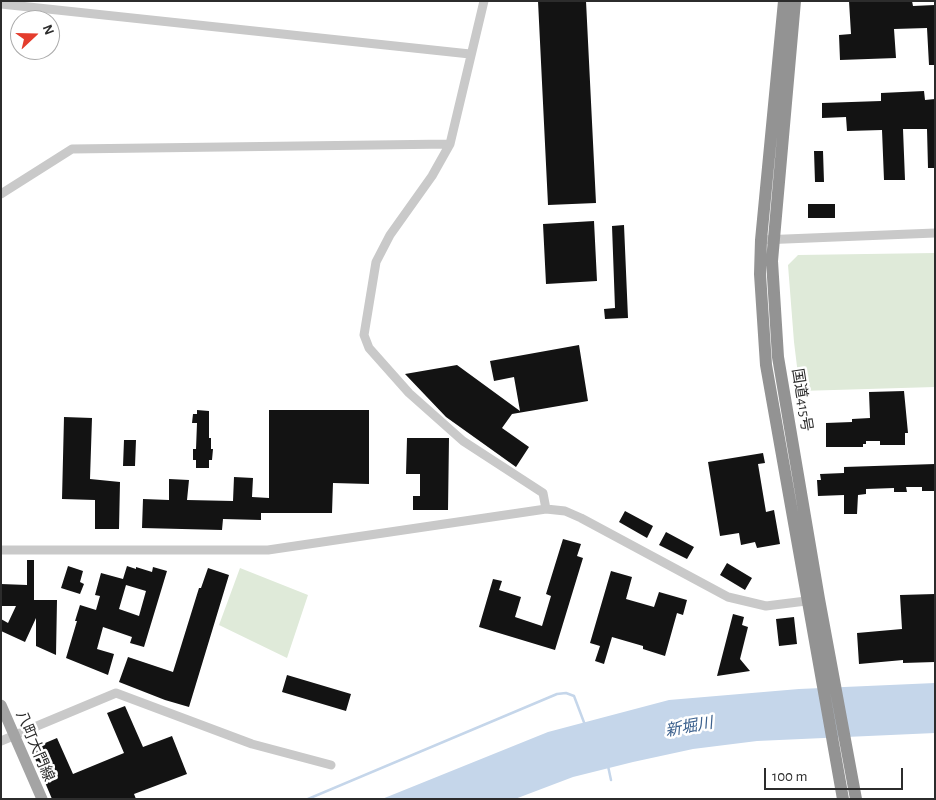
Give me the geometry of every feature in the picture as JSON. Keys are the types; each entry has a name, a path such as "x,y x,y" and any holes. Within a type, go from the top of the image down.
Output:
{"highway":[{"name":"国道415号","path":"767,240 784,1"},
{"name":"国道415号","path":"795,1 767,240 760,274 766,365 814,600 828,681 834,743 849,795"},
{"name":"国道415号","path":"828,681 847,744 849,795"}],"main road":[{"name":"八町大門線","path":"1,705 42,799"}],"street":[{"path":"484,1 450,144 432,176 390,235 376,262 364,335 369,348 410,393 463,441 543,493 546,509"},
{"path":"1,4 470,54"},
{"path":"1,194 72,149 450,144"},
{"path":"767,240 935,234"},
{"path":"1,550 268,550 546,509 565,511 581,518 728,597 766,606 814,600"},
{"path":"1,741 116,693 252,744 331,765"}],"green space":[{"path":"935,253 935,387 800,391 788,265 798,255"},
{"path":"240,568 308,595 287,658 219,625"}],"water":[{"name":"新堀川","path":"935,683 935,733 757,741 693,749 573,777 515,799 382,799 548,732 669,700 799,689"}],"building":[{"path":"538,1 586,1 596,203 548,205"},
{"path":"849,1 912,1 913,6 935,5 935,65 929,65 927,28 894,29 896,58 840,60 839,35 851,34"},
{"path":"924,91 925,100 935,99 935,168 928,168 927,129 903,129 905,180 884,180 882,130 847,131 846,117 822,118 822,103 881,101 881,93"},
{"path":"814,151 823,151 824,182 815,182"},
{"path":"808,204 835,204 835,218 808,218"},
{"path":"594,221 597,281 546,284 543,224"},
{"path":"624,225 628,318 605,319 604,309 615,308 612,226"},
{"path":"579,345 588,401 512,414 502,428 529,447 516,467 446,417 405,374 457,365 520,411 514,377 494,381 490,361"},
{"path":"904,391 908,433 905,433 905,445 880,445 880,441 866,441 863,447 826,447 826,423 852,422 852,419 870,418 869,392"},
{"path":"197,410 209,411 209,438 211,438 211,449 213,449 212,460 209,460 209,468 196,468 196,460 193,460 193,449 196,449 197,423 192,423 193,414 197,414"},
{"path":"269,410 369,410 369,484 333,483 332,513 261,513 261,520 223,519 222,530 142,528 143,499 169,500 169,479 189,480 187,500 233,501 234,477 253,478 252,497 269,498"},
{"path":"64,417 92,418 90,479 120,482 119,529 95,529 95,500 62,499"},
{"path":"407,438 449,438 448,510 413,510 413,496 420,496 420,474 406,474"},
{"path":"124,440 136,440 135,466 123,466"},
{"path":"763,453 765,463 758,464 766,512 774,510 780,544 757,548 755,542 741,545 739,533 720,536 708,462"},
{"path":"935,464 935,491 922,491 922,487 906,487 907,492 894,492 894,488 866,489 866,494 858,495 857,514 844,514 844,495 818,496 817,480 821,480 820,474 844,473 844,467"},
{"path":"625,511 653,526 647,538 619,522"},
{"path":"666,532 694,547 687,559 659,545"},
{"path":"563,539 581,544 577,556 583,558 555,650 479,627 493,579 502,581 499,590 521,597 515,617 542,626 551,596 546,594"},
{"path":"27,560 34,560 34,600 57,600 56,655 36,646 36,618 25,642 1,631 1,619 8,623 16,606 1,606 1,584 27,585"},
{"path":"727,563 752,578 745,590 720,575"},
{"path":"68,566 83,571 80,582 84,584 80,594 61,588"},
{"path":"127,566 152,572 153,567 167,571 144,647 130,643 132,637 103,627 97,649 114,654 108,675 66,658 80,605 96,610 100,596 95,595 101,573 123,579","holes":["126,585 146,591 139,616 119,609"]},
{"path":"208,568 229,575 189,707 119,682 128,657 173,672 199,588 201,588"},
{"path":"611,571 632,577 626,599 654,607 659,592 687,600 683,615 677,613 665,656 643,649 643,646 612,637 604,664 595,661 600,646 590,643"},
{"path":"935,594 935,662 903,663 903,660 859,664 857,633 902,629 900,595"},
{"path":"733,614 744,617 742,625 748,627 740,659 750,671 717,676"},
{"path":"794,617 797,644 779,646 776,619"},
{"path":"287,675 351,694 346,711 282,692"},
{"path":"125,706 143,747 172,736 187,774 134,794 136,799 52,799 31,749 57,738 73,774 124,753 107,713"}],"waterway":[{"path":"308,799 557,694 566,693 574,696 585,725"},
{"path":"608,766 611,780"}]}
